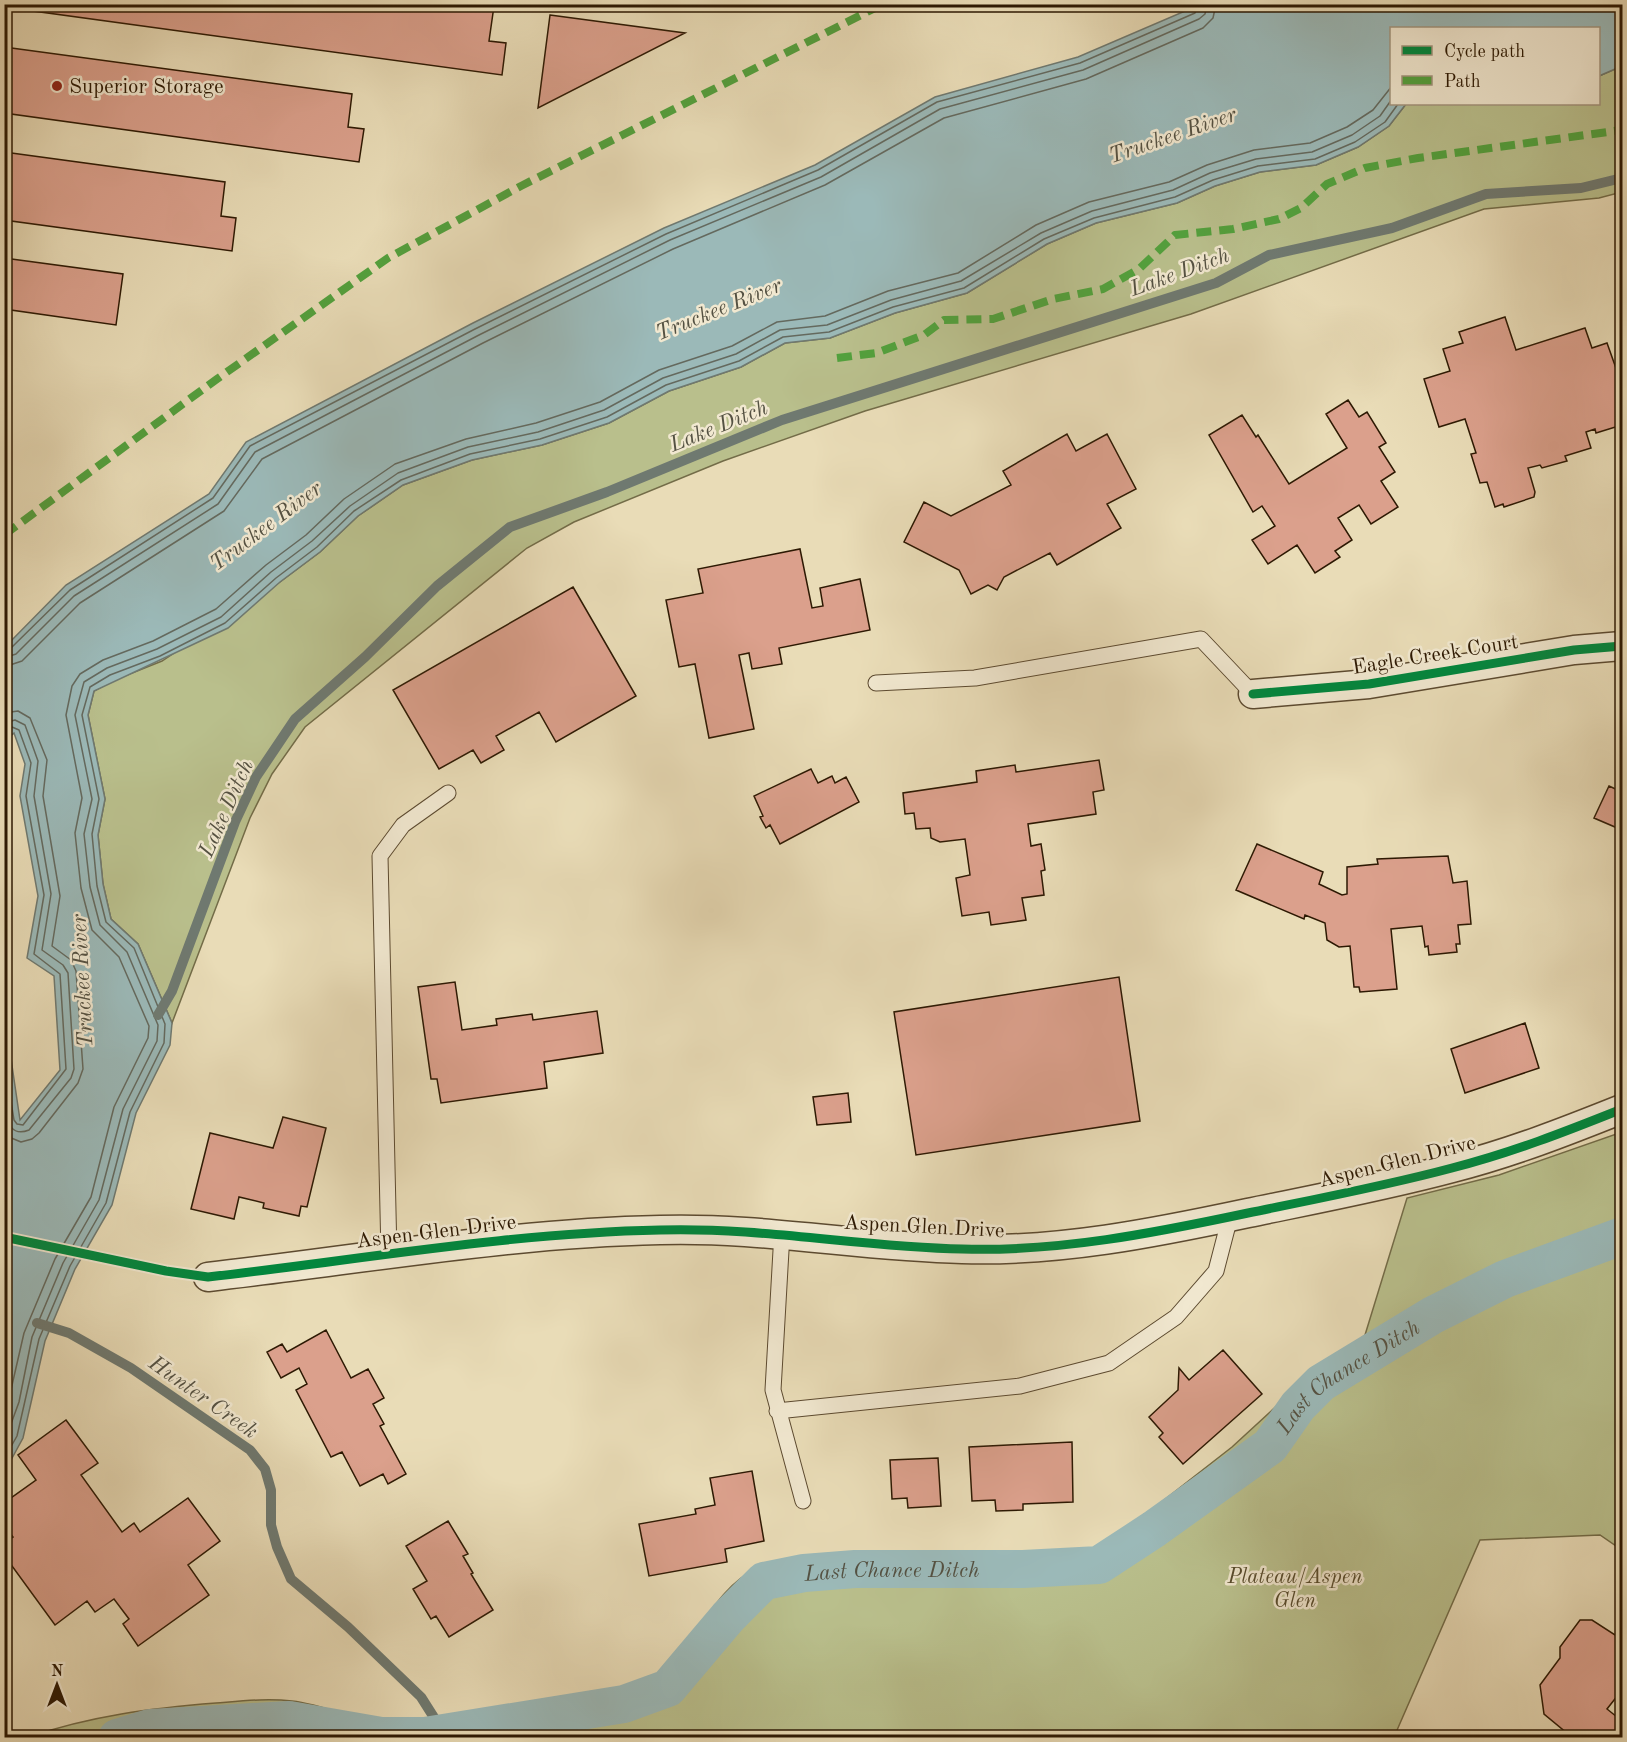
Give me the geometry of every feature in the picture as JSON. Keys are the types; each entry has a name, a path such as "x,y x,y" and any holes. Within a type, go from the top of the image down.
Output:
{"street":[{"name":"Eagle Creek Court","path":"1253,694 1369,684 1574,650 1623,646"},
{"name":"Aspen Glen Drive","path":"208,1277 594,1233 715,1229 961,1250 1042,1248 1159,1232 1454,1168 1549,1138 1623,1109"}],"lane":[{"path":"876,683 975,678 1201,639 1253,694"},
{"path":"389,1255 380,856 403,825 448,793"},
{"path":"777,1411 1020,1386 1109,1363 1176,1317 1216,1271 1230,1217"},
{"path":"782,1233 773,1390 803,1501"}],"green space":[{"path":"1622,66 1622,192 1599,198 1484,209 1191,314 865,411 723,461 574,522 527,548 305,727 272,774 250,818 172,1023 138,944 111,919 103,884 98,835 105,799 88,715 94,691 112,681 162,661 280,582 320,552 358,516 403,485 472,460 542,445 609,423 669,391 741,367 785,343 830,338 895,313 967,293 1047,244 1096,223 1177,203 1215,186 1260,172 1316,165 1358,147 1389,126 1405,105 1600,105 1600,76"},
{"name":"Plateau/Aspen Glen","path":"1622,1132 1622,1550 1600,1535 1480,1540 1394,1737 29,1737 121,1714 168,1707 254,1700 306,1703 388,1726 423,1727 492,1718 619,1691 654,1677 669,1666 681,1652 727,1591 740,1579 769,1564 813,1557 1072,1552 1091,1549 1132,1525 1232,1447 1294,1390 1365,1335 1407,1198 1499,1175"}],"water":[{"name":"Truckee River","path":"1199,5 1622,5 1622,66 1600,76 1600,27 1390,27 1390,105 1405,105 1389,126 1358,147 1316,165 1260,172 1215,186 1177,203 1096,223 1047,244 967,293 895,313 830,338 785,343 741,367 669,391 609,423 542,445 472,460 403,485 358,516 320,552 280,582 228,628 94,691 88,715 105,799 98,835 103,884 111,919 138,944 172,1023 170,1045 136,1113 112,1205 75,1269 45,1341 23,1438 5,1471 5,1018 20,1120 60,1070 54,976 27,958 38,896 20,796 25,764 14,733 5,741 5,647 66,585 209,494 246,442 473,323 664,228 815,165 935,97 1078,57"}],"building":[{"path":"4,4 480,4 494,6 489,41 506,43 502,75 4,7"},
{"path":"550,15 685,33 538,108"},
{"path":"4,47 352,94 348,127 364,129 359,162 4,113"},
{"path":"4,152 225,182 221,216 236,218 232,251 4,220"},
{"path":"4,258 123,274 116,325 4,309"},
{"path":"1505,317 1516,350 1585,328 1592,348 1607,343 1617,371 1620,370 1622,378 1622,399 1620,400 1622,425 1596,433 1595,429 1586,432 1591,448 1565,456 1567,461 1542,468 1540,465 1528,468 1535,492 1534,497 1504,507 1503,504 1495,507 1487,482 1480,483 1471,454 1476,453 1465,419 1439,427 1424,379 1450,371 1443,349 1463,343 1459,332"},
{"path":"1348,400 1359,417 1367,412 1386,443 1379,447 1395,472 1381,481 1398,507 1371,524 1359,505 1338,518 1352,540 1335,551 1340,557 1315,573 1297,545 1268,564 1252,540 1275,526 1262,506 1253,512 1209,435 1242,415 1256,437 1258,435 1289,484 1347,448 1326,414"},
{"path":"1067,434 1076,451 1107,434 1136,489 1107,504 1121,528 1057,565 1050,553 1004,577 997,590 988,585 971,594 959,570 904,542 924,502 951,516 1011,485 1003,471"},
{"path":"800,549 812,608 823,606 820,588 860,579 870,630 779,648 782,664 752,669 749,653 739,655 754,729 709,738 695,664 679,667 666,600 703,593 698,569"},
{"path":"573,587 636,696 556,742 539,712 496,736 504,750 481,763 473,750 439,769 393,690"},
{"path":"1099,760 1104,790 1093,792 1096,814 1028,824 1031,846 1041,844 1045,870 1041,871 1044,895 1022,898 1026,920 991,925 989,912 962,916 956,878 970,875 965,839 940,842 931,838 930,828 916,829 914,813 905,814 903,793 977,782 976,771 1015,765 1016,772"},
{"path":"811,769 818,783 832,776 835,783 846,777 859,802 780,844 770,825 766,828 760,817 763,816 754,796"},
{"path":"1609,786 1622,792 1622,830 1594,818"},
{"path":"1257,844 1323,872 1319,884 1342,895 1347,894 1347,867 1378,864 1377,859 1448,856 1453,883 1467,881 1471,924 1458,925 1460,944 1456,944 1457,952 1429,955 1428,946 1425,947 1422,926 1391,929 1397,989 1360,992 1359,987 1354,987 1350,946 1339,947 1327,940 1325,923 1305,915 1304,919 1236,890"},
{"path":"1119,977 1140,1121 916,1155 894,1012"},
{"path":"455,982 462,1030 497,1025 496,1019 532,1014 533,1020 597,1011 603,1053 544,1062 547,1088 441,1103 437,1079 431,1079 418,987"},
{"path":"1525,1023 1539,1068 1465,1093 1451,1049"},
{"path":"848,1093 851,1122 817,1125 813,1097"},
{"path":"283,1117 326,1128 307,1207 301,1206 299,1216 263,1208 264,1203 239,1197 234,1219 191,1209 210,1133 273,1148"},
{"path":"326,1330 351,1378 368,1369 384,1398 373,1404 384,1424 380,1426 406,1474 388,1484 383,1474 360,1486 342,1452 331,1457 296,1390 307,1384 299,1368 281,1378 267,1352 282,1344 287,1352"},
{"path":"1223,1350 1262,1394 1183,1464 1159,1437 1163,1433 1149,1417 1178,1390 1179,1368 1189,1380"},
{"path":"66,1420 98,1463 81,1475 122,1532 134,1523 140,1532 188,1498 220,1541 188,1565 209,1595 138,1646 123,1624 129,1619 114,1599 95,1612 87,1601 55,1625 4,1555 4,1543 13,1537 4,1525 4,1503 36,1480 18,1455"},
{"path":"1072,1442 1073,1502 1023,1504 1023,1510 996,1511 995,1500 972,1501 969,1447"},
{"path":"938,1458 941,1506 908,1508 907,1498 892,1499 890,1460"},
{"path":"752,1471 764,1541 725,1549 727,1562 649,1576 639,1524 696,1514 695,1509 715,1505 710,1478"},
{"path":"448,1521 468,1554 463,1556 473,1573 471,1574 493,1610 449,1637 436,1616 431,1619 413,1589 427,1581 406,1546"},
{"path":"1580,1620 1592,1620 1615,1635 1622,1625 1622,1690 1607,1709 1622,1721 1620,1738 1573,1738 1544,1714 1540,1685 1560,1658 1560,1647"}],"waterway":[{"name":"Lake Ditch","path":"158,1015 172,991 235,822 256,777 295,719 365,657 437,586 510,527 607,492 782,420 1216,283 1269,255 1392,228 1486,194 1581,188 1622,178"},
{"name":"Last Chance Ditch","path":"117,1738 150,1728 289,1720 381,1736 425,1736 624,1704 668,1688 728,1617 764,1581 804,1573 855,1569 1023,1569 1099,1565 1154,1529 1270,1446 1298,1406 1321,1383 1433,1315 1505,1279 1622,1236"},
{"name":"Hunter Creek","path":"37,1323 69,1333 131,1368 250,1450 265,1469 271,1490 271,1525 277,1547 291,1579 348,1627 421,1697 447,1738"}],"marked path":[{"path":"4,535 217,379 388,258 521,186 883,4"},
{"path":"837,358 876,353 924,335 944,320 993,319 1053,299 1103,289 1139,269 1175,235 1233,229 1279,219 1301,208 1327,184 1365,168 1418,158 1622,130"}],"cycle path":[{"path":"1253,694 1369,684 1574,650 1622,646"},
{"path":"4,1237 166,1271 208,1277 434,1248 603,1232 736,1231 924,1247 962,1249 1034,1247 1142,1234 1401,1181 1496,1156 1622,1109"}],"place":[{"name":"Superior Storage","path":"57,86"}]}
